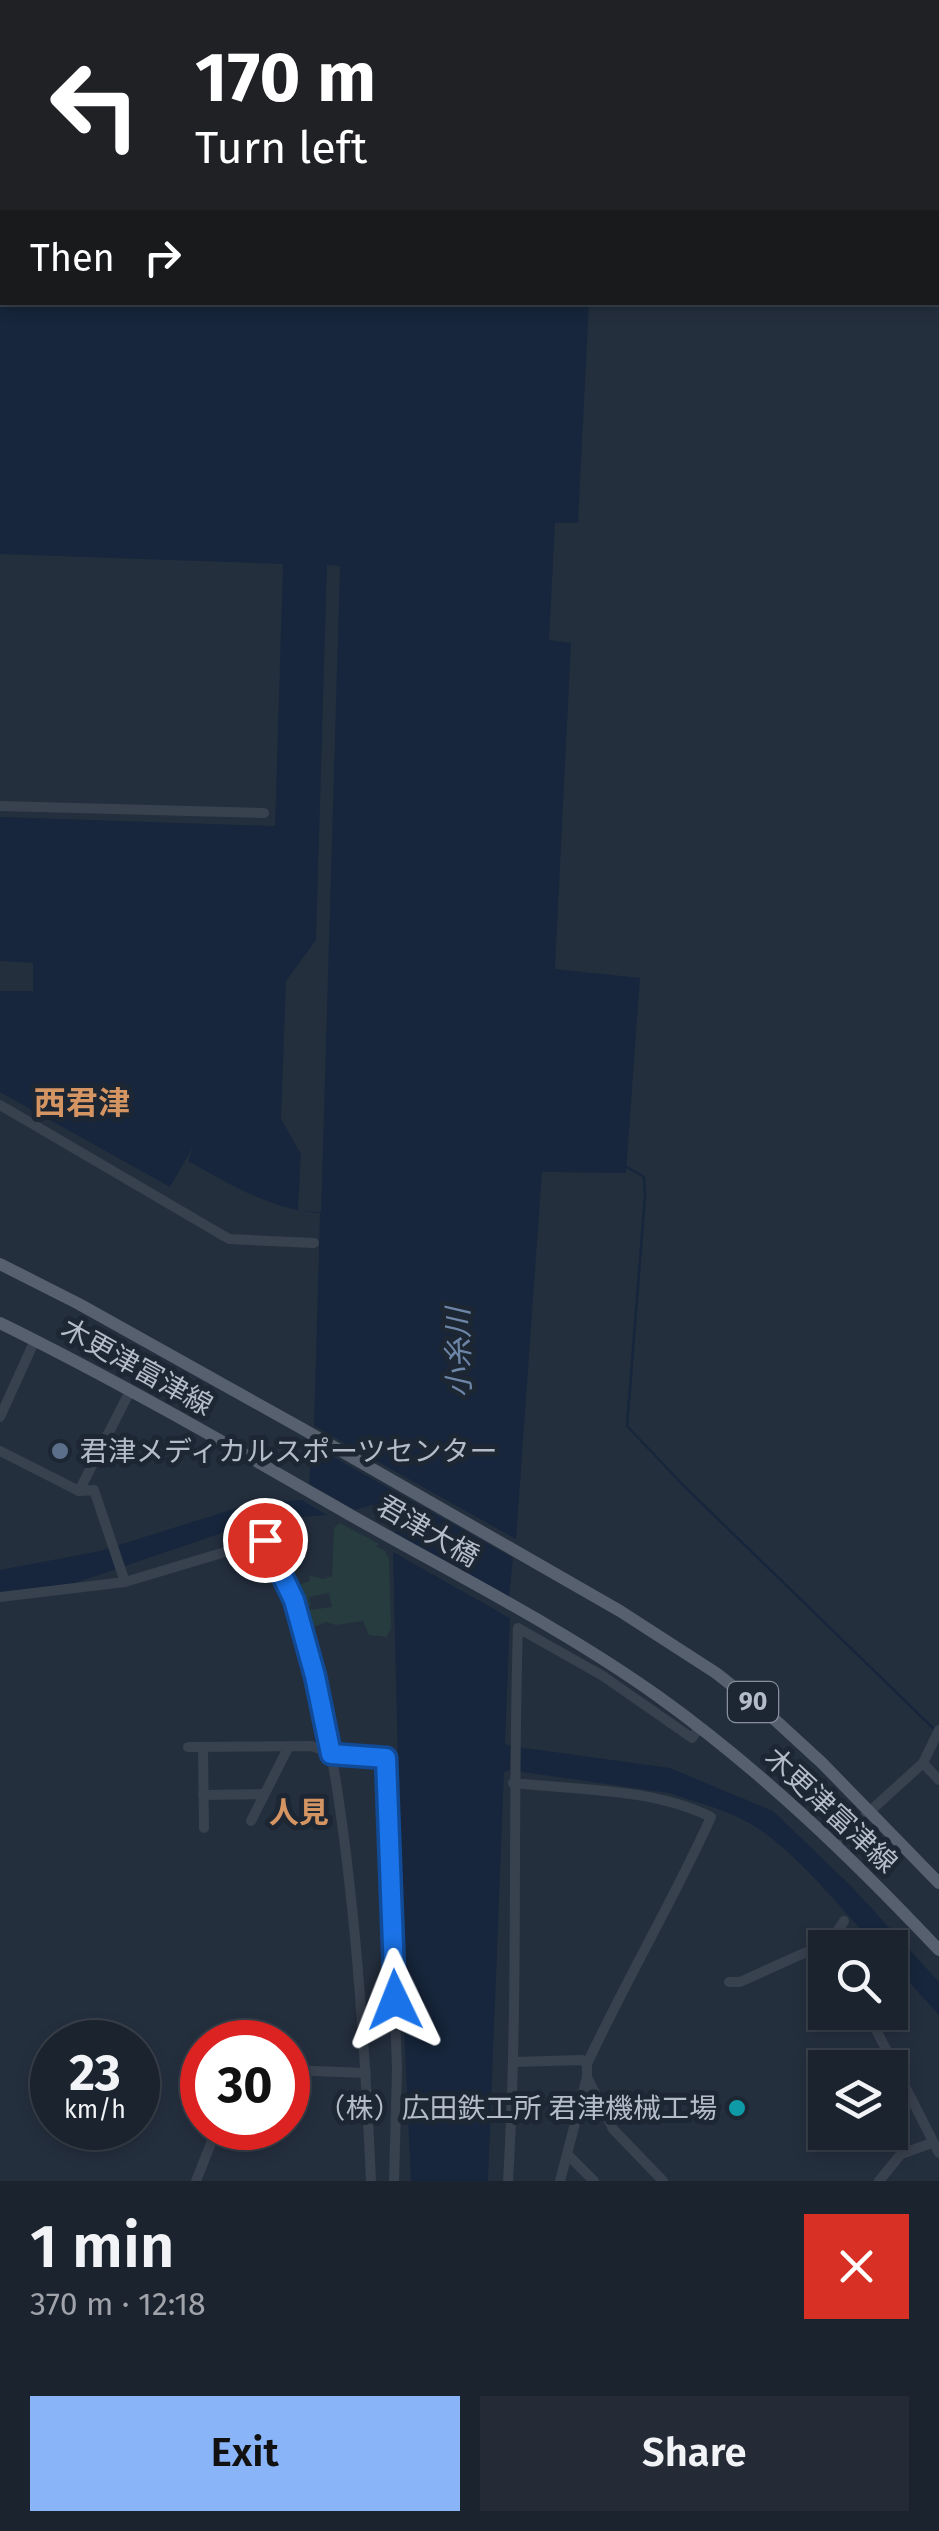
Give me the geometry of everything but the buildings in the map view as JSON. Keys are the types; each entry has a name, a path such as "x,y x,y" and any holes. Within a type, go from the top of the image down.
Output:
{"main road":[{"name":"木更津富津線","path":"0,1264 80,1304 301,1428"},
{"name":"木更津富津線","path":"0,1324 301,1487"},
{"name":"君津大橋","path":"301,1428 535,1562"},
{"name":"君津大橋","path":"301,1487 530,1618"},
{"name":"木更津富津線","path":"535,1562 716,1673 773,1718 870,1809 939,1884"},
{"name":"木更津富津線","path":"530,1618 626,1675 779,1792 939,1950"}],"street":[{"path":"0,806 264,812"},
{"path":"0,1105 230,1239 314,1242"},
{"path":"0,1417 35,1340"},
{"path":"80,1490 130,1391"},
{"path":"0,1451 80,1490 94,1490 122,1578"},
{"path":"0,1597 122,1578 265,1540 294,1600 331,1754 348,1863 371,2181"},
{"path":"508,2181 515,2062 513,1779 518,1628 604,1676 692,1738 699,1728"},
{"path":"835,1844 922,1763 937,1735"},
{"path":"250,1821 289,1746"},
{"path":"188,1747 312,1746 331,1754 386,1758 397,2069 394,2181"},
{"path":"203,1747 204,1828"},
{"path":"922,1763 939,1780"},
{"path":"513,1779 660,1799 688,1806 712,1818 587,2064 560,2181"},
{"path":"204,1795 264,1794"},
{"path":"840,1930 844,1921"},
{"path":"729,1982 740,1982 808,1954"},
{"path":"876,2030 936,2148 901,2154 878,2181"},
{"path":"515,2062 582,2060 587,2064"},
{"path":"310,2071 366,2073"},
{"path":"587,2076 613,2129 664,2181"},
{"path":"196,2181 208,2150"},
{"path":"568,2154 594,2181"}],"green space":[{"path":"340,1523 379,1544 376,1546 389,1559 391,1628 387,1637 369,1635 363,1621 336,1625 326,1622 306,1630 301,1611 332,1607 329,1593 309,1597 311,1606 299,1609 290,1579 293,1577 296,1586 310,1581 309,1575 323,1579 332,1576 334,1528"}],"water":[{"name":"小糸川","path":"0,305 589,305 578,523 555,523 549,640 571,643 555,969 640,978 626,1173 542,1172 516,1540 314,1426 320,1213 285,1207 235,1187 188,1161 193,1147 170,1187 0,1092 0,991 33,991 33,963 0,961 0,817 275,826 283,564 0,554"},
{"path":"312,1445 513,1558 509,1598 395,1533 396,1518 386,1506 355,1510 309,1484"},
{"path":"302,1500 327,1515 257,1521 72,1584 0,1593 0,1570 100,1551 253,1503"},
{"path":"393,1552 510,1618 505,1744 511,1746 510,1770 504,1772 488,2181 411,2181"},
{"path":"518,1747 670,1768 773,1811 891,1930 861,1930 783,1848 749,1823 720,1810 669,1793 516,1771"},
{"path":"908,1948 939,1982 939,2015 908,1981"}],"pier":[{"path":"327,565 340,566 321,1212 298,1211 301,1154 281,1119 286,981 316,940"},
{"path":"309,1423 521,1542 514,1545 309,1428"},
{"path":"389,1549 513,1614 515,1621"}],"waterway":[{"path":"627,1167 644,1177 645,1196 627,1426 934,1729"}],"place":[{"name":"君津メディカルスポーツセンター","path":"60,1451"},
{"name":"（株）広田鉄工所 君津機械工場","path":"737,2108"}],"district":[{"name":"西君津","path":"82,1103"},
{"name":"人見","path":"299,1813"}],"route":[{"path":"265,1540 294,1600 331,1754 386,1758 395,2000"}]}
